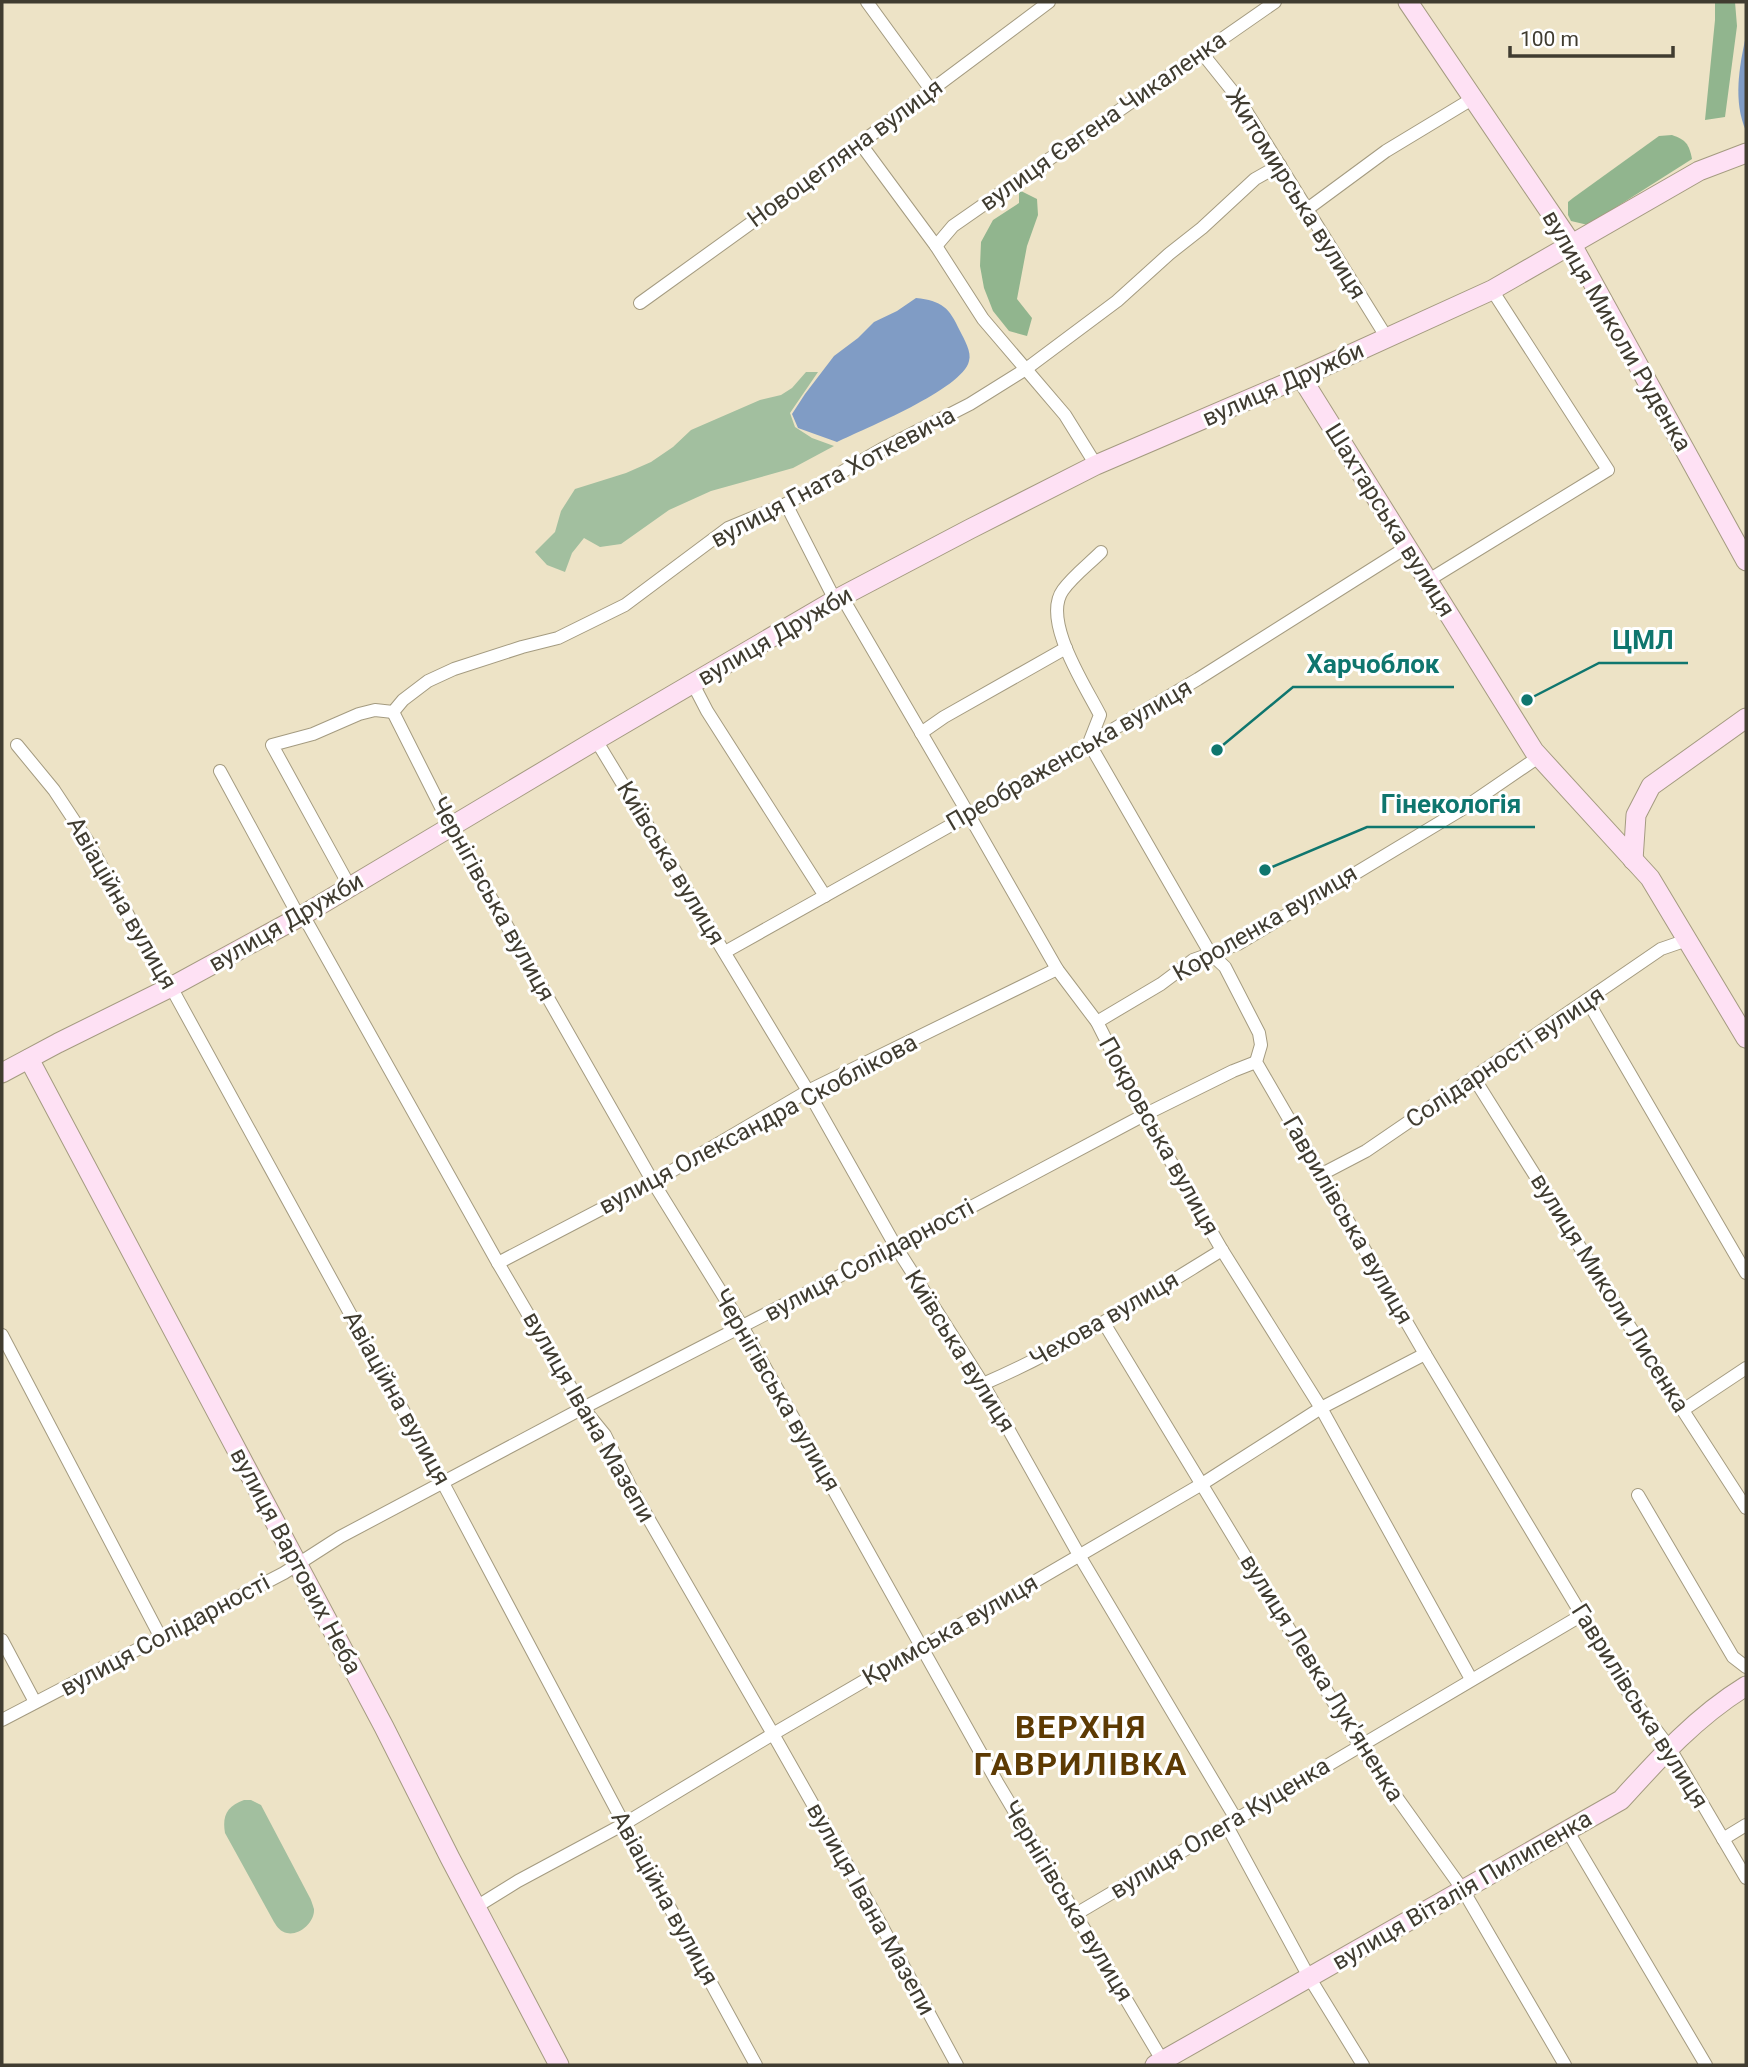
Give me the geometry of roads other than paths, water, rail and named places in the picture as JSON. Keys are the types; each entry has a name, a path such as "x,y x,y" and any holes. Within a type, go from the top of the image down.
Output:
{"street":[{"path":"867,2 931,90"},
{"name":"Новоцегляна вулиця","path":"640,303 860,144 1049,2"},
{"name":"вулиця Євгена Чикаленка","path":"936,246 953,226 1275,2"},
{"name":"вулиця Миколи Руденка","path":"1408,2 1572,243 1746,561"},
{"name":"Житомирська вулиця","path":"1202,53 1238,98 1387,338"},
{"path":"1306,210 1385,151 1472,99"},
{"path":"860,144 936,246 983,319 1065,415 1096,465"},
{"name":"вулиця Дружби","path":"2,1073 171,987 303,915 839,599 970,528 1096,465 1301,377 1492,290 1699,171 1746,153"},
{"name":"вулиця Гната Хоткевича","path":"393,712 403,700 428,681 454,668 558,638 625,604 728,528 786,504 882,449 970,404 1026,369 1117,301 1255,179 1280,165"},
{"path":"1427,581 1608,470 1492,290"},
{"name":"Шахтарська вулиця","path":"1301,377 1534,751 1650,878 1746,1038"},
{"name":"Покровська вулиця","path":"786,504 839,599 970,815 1056,969 1097,1022 1144,1115 1222,1250 1321,1408 1471,1679"},
{"name":"Преображенська вулиця","path":"725,953 970,815 1198,679 1407,547"},
{"path":"1101,552 1062,591 1056,608 1066,648 1100,715 1089,743 1210,953 1225,967 1259,1033 1261,1045 1256,1062"},
{"path":"921,733 944,717 1066,648"},
{"path":"693,684 825,896"},
{"path":"350,887 272,745 313,734 359,714 375,710 393,712"},
{"name":"Чернігівська вулиця","path":"393,712 450,827 653,1182 742,1326 997,1782 1161,2064"},
{"path":"1633,860 1636,815 1651,786 1746,718"},
{"name":"Київська вулиця","path":"596,740 808,1091 895,1247 983,1384 1231,1823 1309,1977 1363,2065"},
{"name":"Авіаційна вулиця","path":"17,745 54,790 89,843 159,972 171,987 443,1483 624,1824 756,2065"},
{"name":"Короленка вулиця","path":"1097,1022 1161,984 1194,960 1238,944 1464,808 1540,757"},
{"name":"вулиця Івана Мазепи","path":"220,771 297,913 303,915 498,1263 583,1408 605,1435 632,1490 773,1734 957,2065"},
{"name":"Солідарності вулиця","path":"1322,1174 1366,1151 1661,949 1687,940"},
{"name":"вулиця Олександра Скоблікова","path":"498,1263 653,1182 808,1091 1056,969"},
{"path":"1587,1000 1746,1273"},
{"name":"вулиця Вартових Неба","path":"29,1059 384,1727 559,2065"},
{"name":"вулиця Солідарності","path":"2,1720 298,1565 340,1537 583,1408 1144,1115 1256,1062"},
{"name":"Гаврилівська вулиця","path":"1256,1062 1425,1354 1631,1697 1669,1747 1746,1878"},
{"name":"вулиця Миколи Лисенка","path":"1474,1078 1746,1508"},
{"name":"Чехова вулиця","path":"983,1384 1104,1323 1222,1250"},
{"name":"вулиця Левка Лук'яненка","path":"1104,1323 1360,1746 1463,1890 1565,2065"},
{"path":"2,1335 161,1638"},
{"name":"Кримська вулиця","path":"476,1907 518,1881 624,1824 1202,1484 1321,1408 1425,1354"},
{"path":"1685,1412 1746,1368"},
{"path":"1685,1412 1746,1376"},
{"path":"1638,1495 1733,1657 1746,1667"},
{"name":"вулиця Олега Куценка","path":"1076,1914 1582,1615"},
{"path":"2,1640 35,1702"},
{"name":"вулиця Віталія Пилипенка","path":"1161,2064 1621,1800 1669,1747 1722,1701 1746,1686"},
{"path":"1723,1839 1746,1825"},
{"path":"1567,1830 1706,2065"}],"water":[{"path":"1746,36 1746,131 1738,96 1739,72"},
{"path":"916,298 938,303 952,316 969,354 969,361 963,372 932,396 837,442 798,428 792,414 834,356 874,322"}],"place":[{"name":"ЦМЛ","path":"1527,700"},
{"name":"Харчоблок","path":"1217,750"},
{"name":"Гінекологія","path":"1265,870"}],"district":[{"name":"ВЕРХНЯ ГАВРИЛІВКА","path":"1081,1746"}]}
